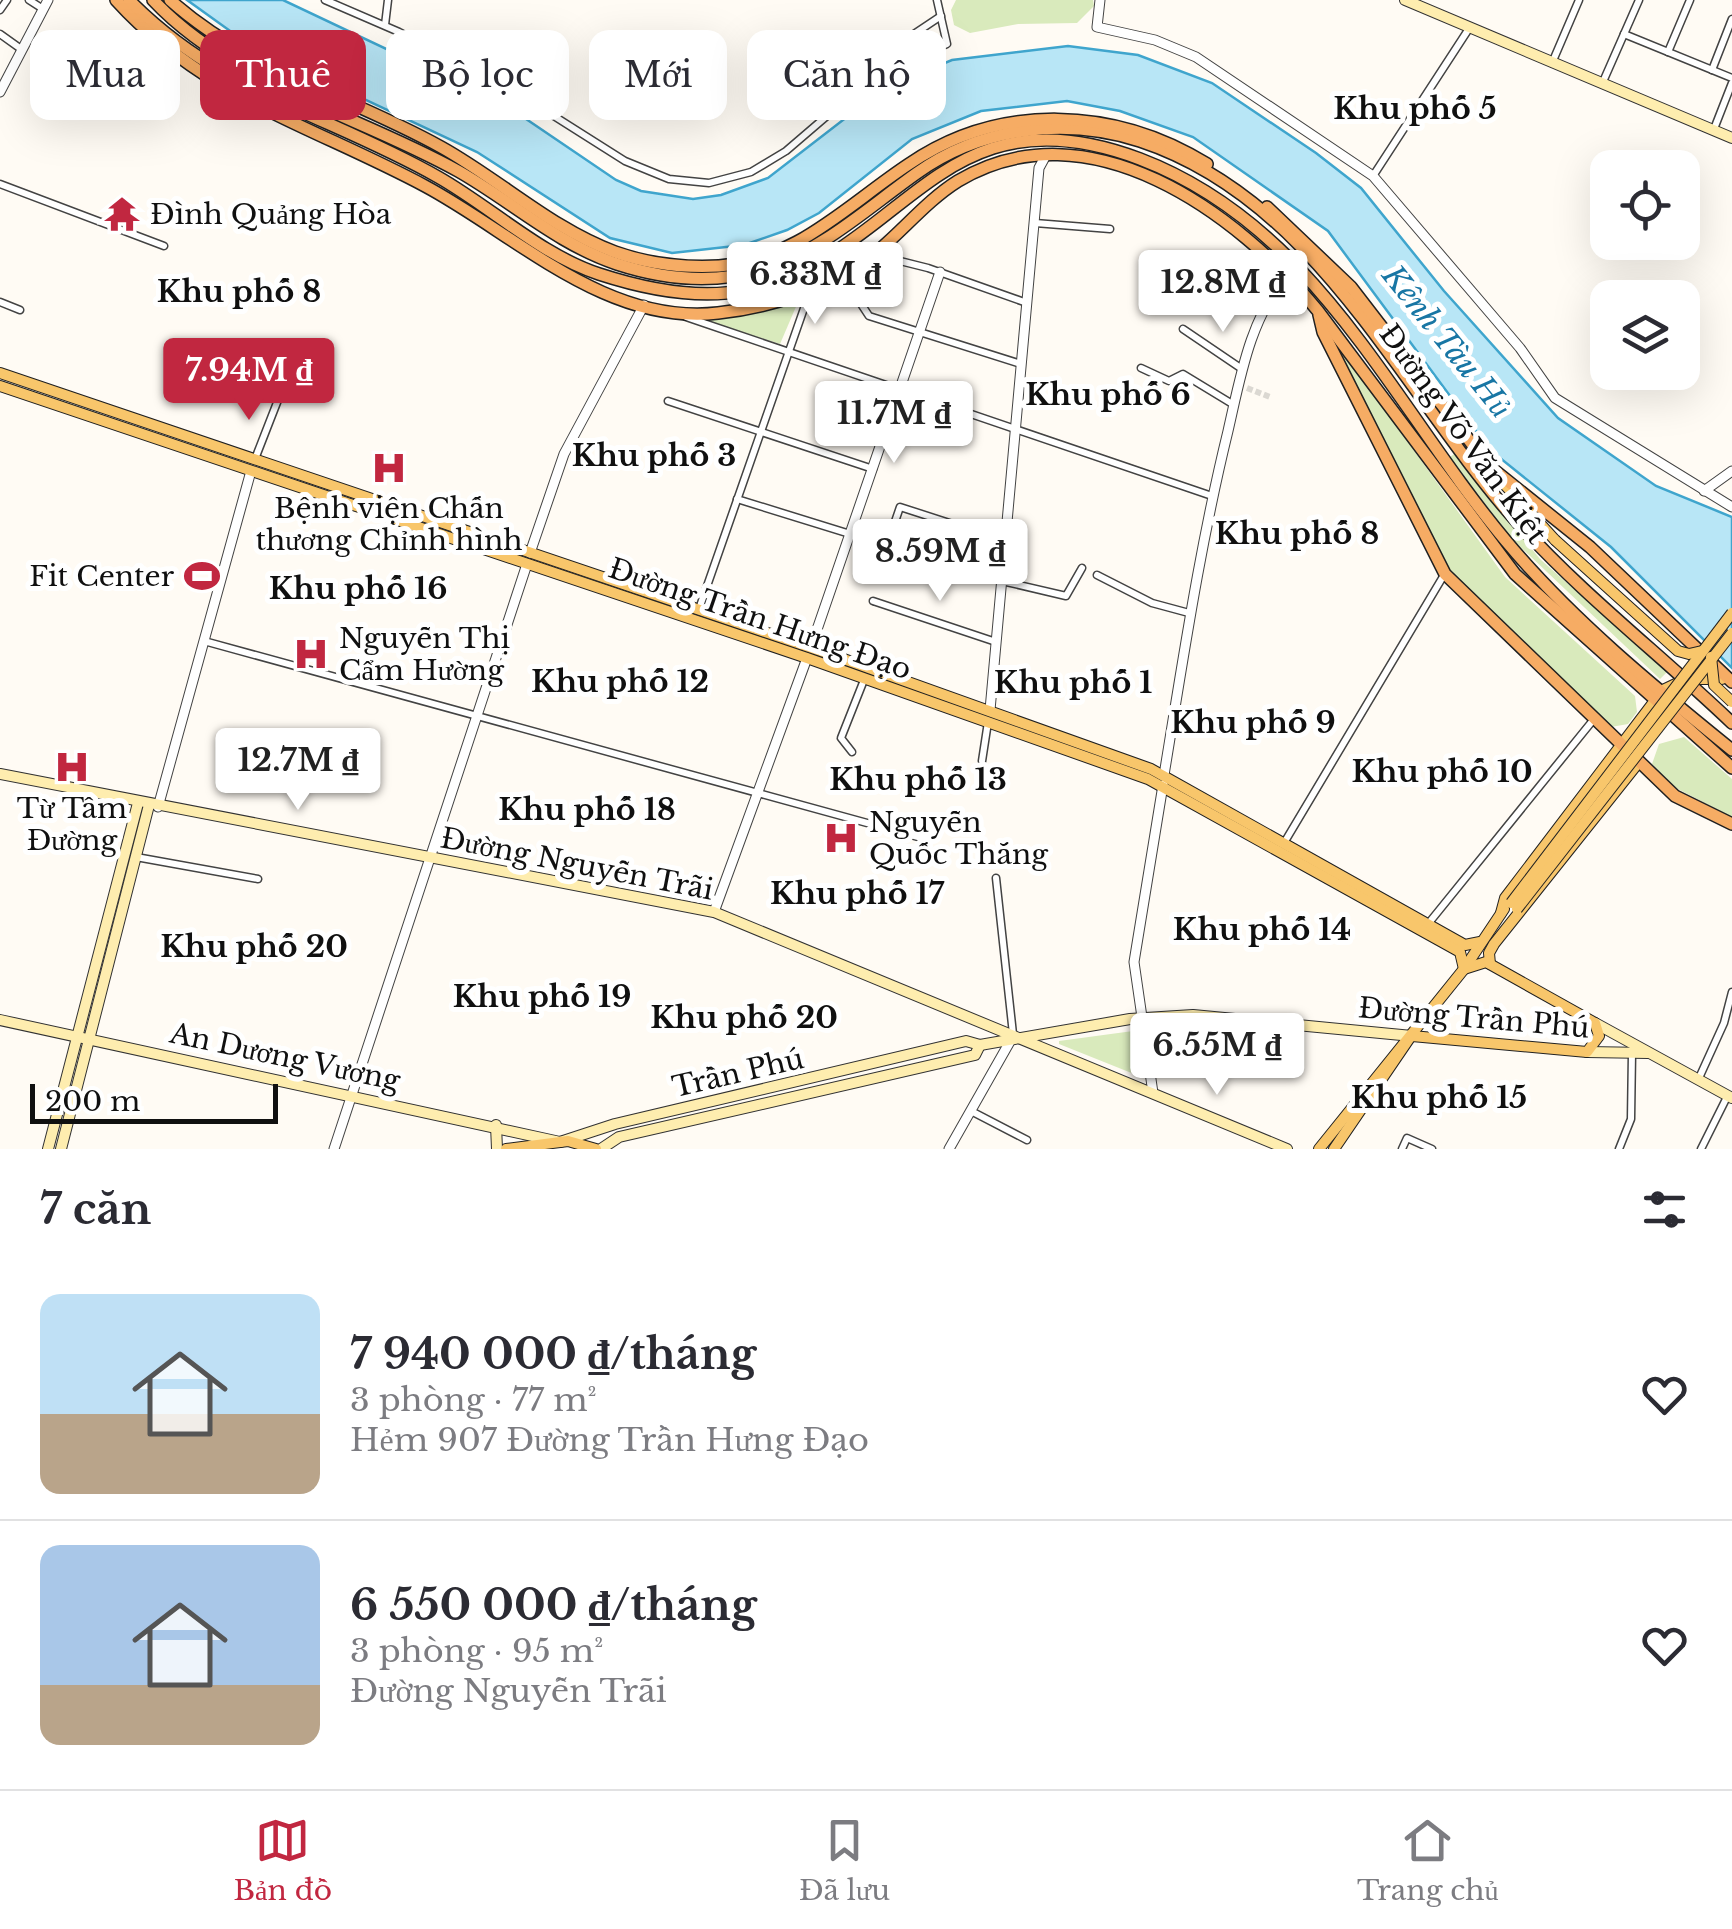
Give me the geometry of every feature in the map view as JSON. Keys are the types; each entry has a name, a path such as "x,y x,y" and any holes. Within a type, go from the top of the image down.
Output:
{"highway":[{"name":"Đường Võ Văn Kiệt","path":"116,0 144,30 204,78 264,111 422,184 562,272 666,310 724,313 842,275 887,250 958,181 986,169 1039,161 1097,160 1160,181 1215,214 1287,276 1314,306 1508,566 1732,768"},
{"name":"Đường Võ Văn Kiệt","path":"129,0 175,44 216,71 431,173 573,263 650,288 723,293 778,279 822,260 952,164 981,151 1039,141 1100,147 1166,170 1213,196 1297,266 1360,336 1506,542 1537,576 1732,750"},
{"name":"Đường Võ Văn Kiệt","path":"153,0 204,43 252,71 461,172 578,248 654,269 715,278 758,270 834,236 918,172 959,148 1000,134 1046,129 1117,135 1168,152 1231,189 1311,252 1369,309 1455,427 1489,466 1630,582 1732,682"},
{"name":"Đường Võ Văn Kiệt","path":"170,0 228,46 435,144 580,237 654,269"},
{"path":"1274,264 1275,246"},
{"name":"Đường Võ Văn Kiệt","path":"1311,252 1533,540 1732,722"},
{"path":"1287,276 1311,252"},
{"path":"644,305 654,269"},
{"name":"Đường Võ Văn Kiệt","path":"1314,306 1323,332 1445,574 1638,762 1684,802 1732,824"},
{"path":"1422,399 1455,427"}],"main road":[{"path":"1405,0 1732,138"},
{"name":"Đường Trần Hưng Đạo","path":"0,373 65,402 809,652 1163,780 1460,952 1464,969"},
{"name":"Đường Trần Hưng Đạo","path":"0,386 65,402"},
{"path":"1489,466 1554,540 1683,654 1707,654 1732,633"},
{"path":"1501,912 1514,906 1707,654 1732,613"},
{"name":"Đường Trần Hưng Đạo","path":"809,652 865,678 989,716"},
{"path":"1707,654 1714,685 1732,702"},
{"path":"1334,1149 1464,969 1501,912 1505,898 1662,690 1686,678 1715,676 1732,682"},
{"path":"1490,964 1489,953 1638,762"},
{"path":"1606,763 1625,779"},
{"name":"Đường Nguyễn Trãi","path":"0,774 714,912 1287,1149"},
{"path":"62,1149 148,805"},
{"path":"48,1149 148,805"},
{"name":"Đường Trần Hưng Đạo","path":"1282,847 1465,944 1480,942"},
{"path":"1512,922 1514,906"},
{"path":"1464,969 1480,962 1490,964 1730,1097"},
{"name":"Đường Trần Phú","path":"1014,1036 1141,1018 1234,1016 1412,1036 1632,1053"},
{"name":"An Dương Vương","path":"0,1020 496,1125 564,1145 599,1149"},
{"path":"1587,1052 1598,1042 1595,1023"},
{"name":"Trần Phú","path":"599,1149 619,1137 768,1095 966,1042 980,1045 1014,1036"},
{"path":"1319,1149 1396,1048 1412,1036"},
{"path":"1632,1053 1649,1053"},
{"name":"Trần Phú","path":"506,1149 564,1145 768,1095"},
{"path":"496,1125 497,1149"}],"street":[{"path":"0,10 7,0"},
{"path":"0,92 45,5 29,0"},
{"path":"325,0 385,25 516,92 625,161 663,177 708,183 752,172 821,120"},
{"path":"385,25 388,0"},
{"path":"938,0 944,30"},
{"path":"1100,0 1097,27 1156,40 1196,56 1373,176 1520,348 1554,398 1732,507"},
{"path":"1552,63 1579,0"},
{"path":"1602,85 1639,0"},
{"path":"1668,52 1690,0"},
{"path":"920,30 941,16"},
{"path":"1712,70 1732,18"},
{"path":"1373,176 1470,27"},
{"path":"0,34 21,50"},
{"path":"1624,34 1732,80 1713,131"},
{"path":"982,761 1039,161"},
{"path":"0,184 164,246"},
{"path":"1035,223 1110,230"},
{"path":"887,250 1027,303"},
{"path":"1153,1093 1134,962 1189,613 1212,496 1242,370 1266,307 1274,264"},
{"path":"714,912 809,652 940,272"},
{"path":"842,275 868,316 1021,364"},
{"path":"1266,307 1287,276"},
{"path":"697,615 786,352 805,300 817,286"},
{"path":"1266,307 1290,298 1314,306"},
{"path":"0,302 20,310"},
{"path":"334,1149 564,454 644,305"},
{"path":"666,310 1212,496"},
{"path":"1183,330 1242,370"},
{"path":"1141,368 1169,381 1183,374 1234,405"},
{"path":"148,805 204,641 252,465 278,400"},
{"path":"668,401 872,468"},
{"path":"1704,491 1732,471"},
{"path":"737,499 1002,582 1068,597 1082,568"},
{"path":"888,546 900,508 1005,541"},
{"path":"1282,847 1445,574"},
{"path":"1098,575 1152,603 1189,613"},
{"path":"873,601 996,642"},
{"path":"204,641 929,840"},
{"path":"852,752 841,738 865,678"},
{"path":"1428,924 1594,719"},
{"path":"136,857 258,879"},
{"path":"950,1149 1014,1036 996,878"},
{"path":"1698,1080 1724,1023 1732,992"},
{"path":"1619,1149 1630,1119 1632,1053"},
{"path":"1701,1149 1730,1097"},
{"path":"971,1112 1027,1140"},
{"path":"1402,1149 1406,1138 1432,1149"}],"green space":[{"path":"956,0 1093,0 1094,6 1077,23 1018,24 970,33 954,25 951,10"},
{"path":"801,295 780,344 704,320"},
{"path":"1333,338 1505,577 1635,696 1637,712 1628,724 1611,727 1451,573"},
{"path":"1454,454 1540,559 1667,672 1660,679 1510,537 1450,457"},
{"path":"1684,737 1732,779 1732,817 1676,788 1652,764 1659,744"},
{"path":"1133,1031 1139,1076 1059,1044 1059,1041"}],"water":[{"name":"Kênh Tàu Hủ","path":"187,0 283,0 346,30 229,30"},
{"name":"Kênh Tàu Hủ","path":"366,39 386,49 386,109 366,100"},
{"name":"Kênh Tàu Hủ","path":"1068,46 1138,55 1212,83 1361,188 1444,291 1558,418 1656,486 1732,517 1732,668 1611,547 1490,450 1328,231 1193,137 1120,111 1067,101 981,111 912,139 819,213 787,230 744,245 672,253 610,238 477,152 409,120 528,120 616,180 641,191 693,199 721,195 768,178 843,120 946,120 946,62 952,60"}],"tunnel":[{"path":"1247,388 1270,397"}],"place":[{"name":"Đình Quảng Hòa","path":"122,214"},
{"name":"Bệnh viện Chấn thương Chỉnh hình","path":"389,468"},
{"name":"Fit Center","path":"202,576"},
{"name":"Nguyễn Thị Cẩm Hường","path":"311,654"},
{"name":"Từ Tâm Đường","path":"72,767"},
{"name":"Nguyễn Quốc Thắng","path":"841,838"}],"district":[{"name":"Khu phố 5","path":"1415,108"},
{"name":"Khu phố 8","path":"239,291"},
{"name":"Khu phố 6","path":"1108,394"},
{"name":"Khu phố 3","path":"654,455"},
{"name":"Khu phố 8","path":"1297,533"},
{"name":"Khu phố 16","path":"358,588"},
{"name":"Khu phố 12","path":"620,681"},
{"name":"Khu phố 1","path":"1073,682"},
{"name":"Khu phố 9","path":"1253,722"},
{"name":"Khu phố 10","path":"1442,771"},
{"name":"Khu phố 13","path":"918,779"},
{"name":"Khu phố 18","path":"587,809"},
{"name":"Khu phố 17","path":"857,893"},
{"name":"Khu phố 14","path":"1262,929"},
{"name":"Khu phố 20","path":"254,946"},
{"name":"Khu phố 19","path":"542,996"},
{"name":"Khu phố 20","path":"744,1017"},
{"name":"Khu phố 15","path":"1439,1097"}]}
